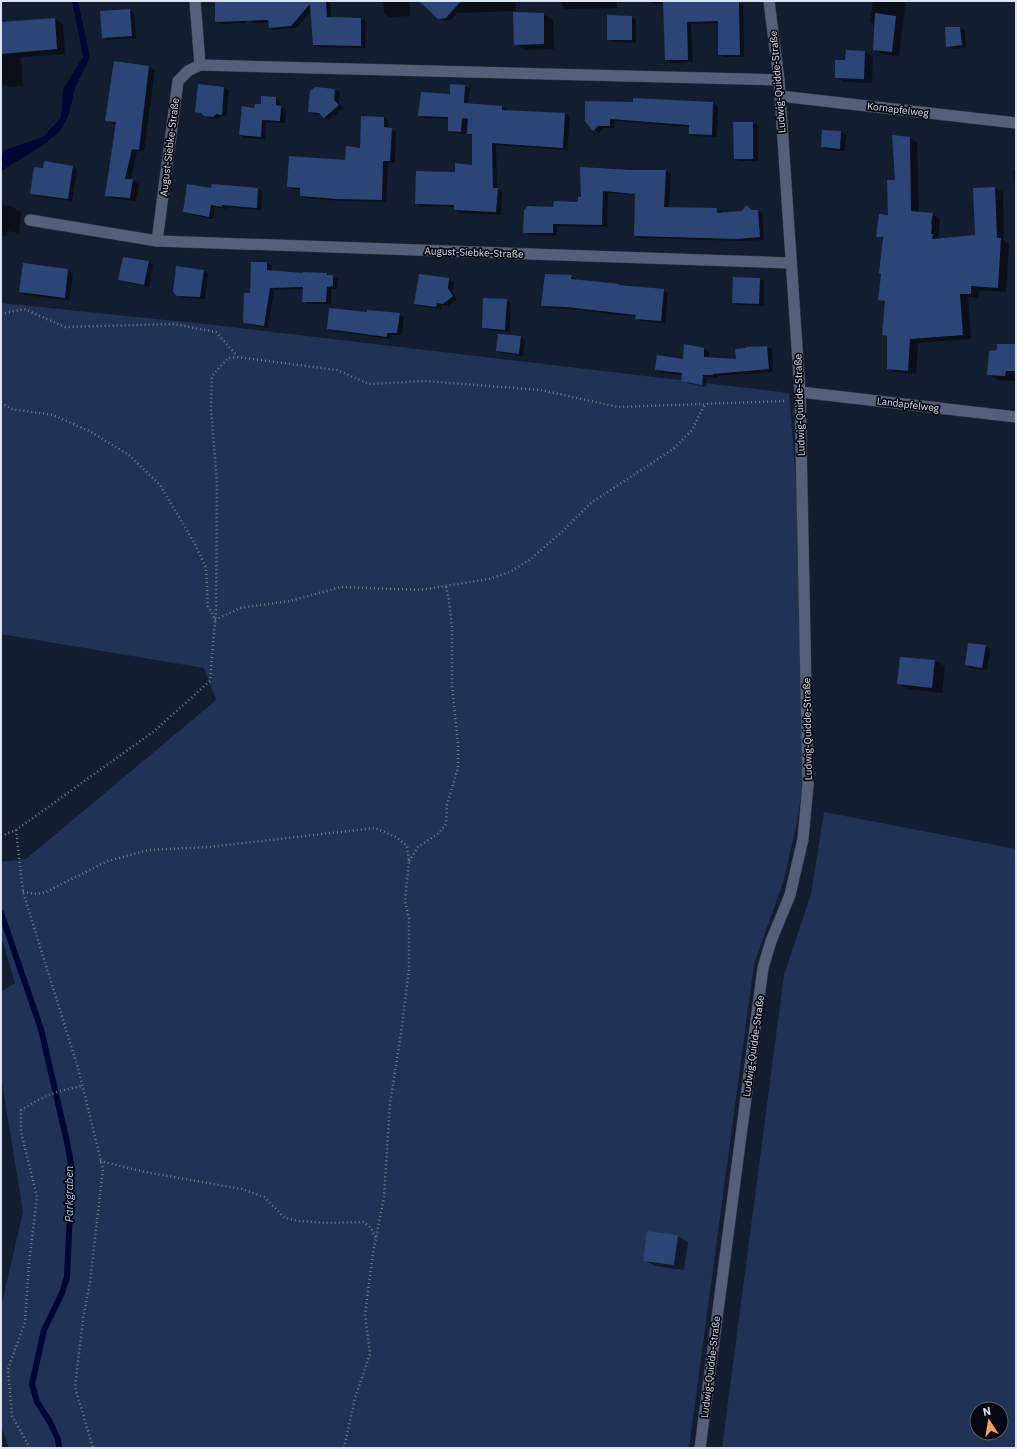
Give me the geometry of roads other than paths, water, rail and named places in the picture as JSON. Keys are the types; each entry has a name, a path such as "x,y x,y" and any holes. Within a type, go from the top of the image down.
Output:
{"street":[{"path":"195,1 200,65 779,80"},
{"name":"Ludwig-Quidde-Straße","path":"700,1448 763,968 771,940 790,895 804,831 808,785 800,397 779,80 769,1"},
{"name":"August-Siebke-Straße","path":"158,240 178,81 188,71 200,65"},
{"name":"Kornapfelweg","path":"780,96 1016,123"},
{"name":"August-Siebke-Straße","path":"30,220 158,240 790,263"},
{"name":"Landapfelweg","path":"800,397 1016,417"}],"waterway":[{"name":"Parkgraben","path":"1,913 41,1029 72,1169 67,1277 62,1293 44,1330 32,1384 37,1402 50,1422 58,1439 59,1448"}]}
